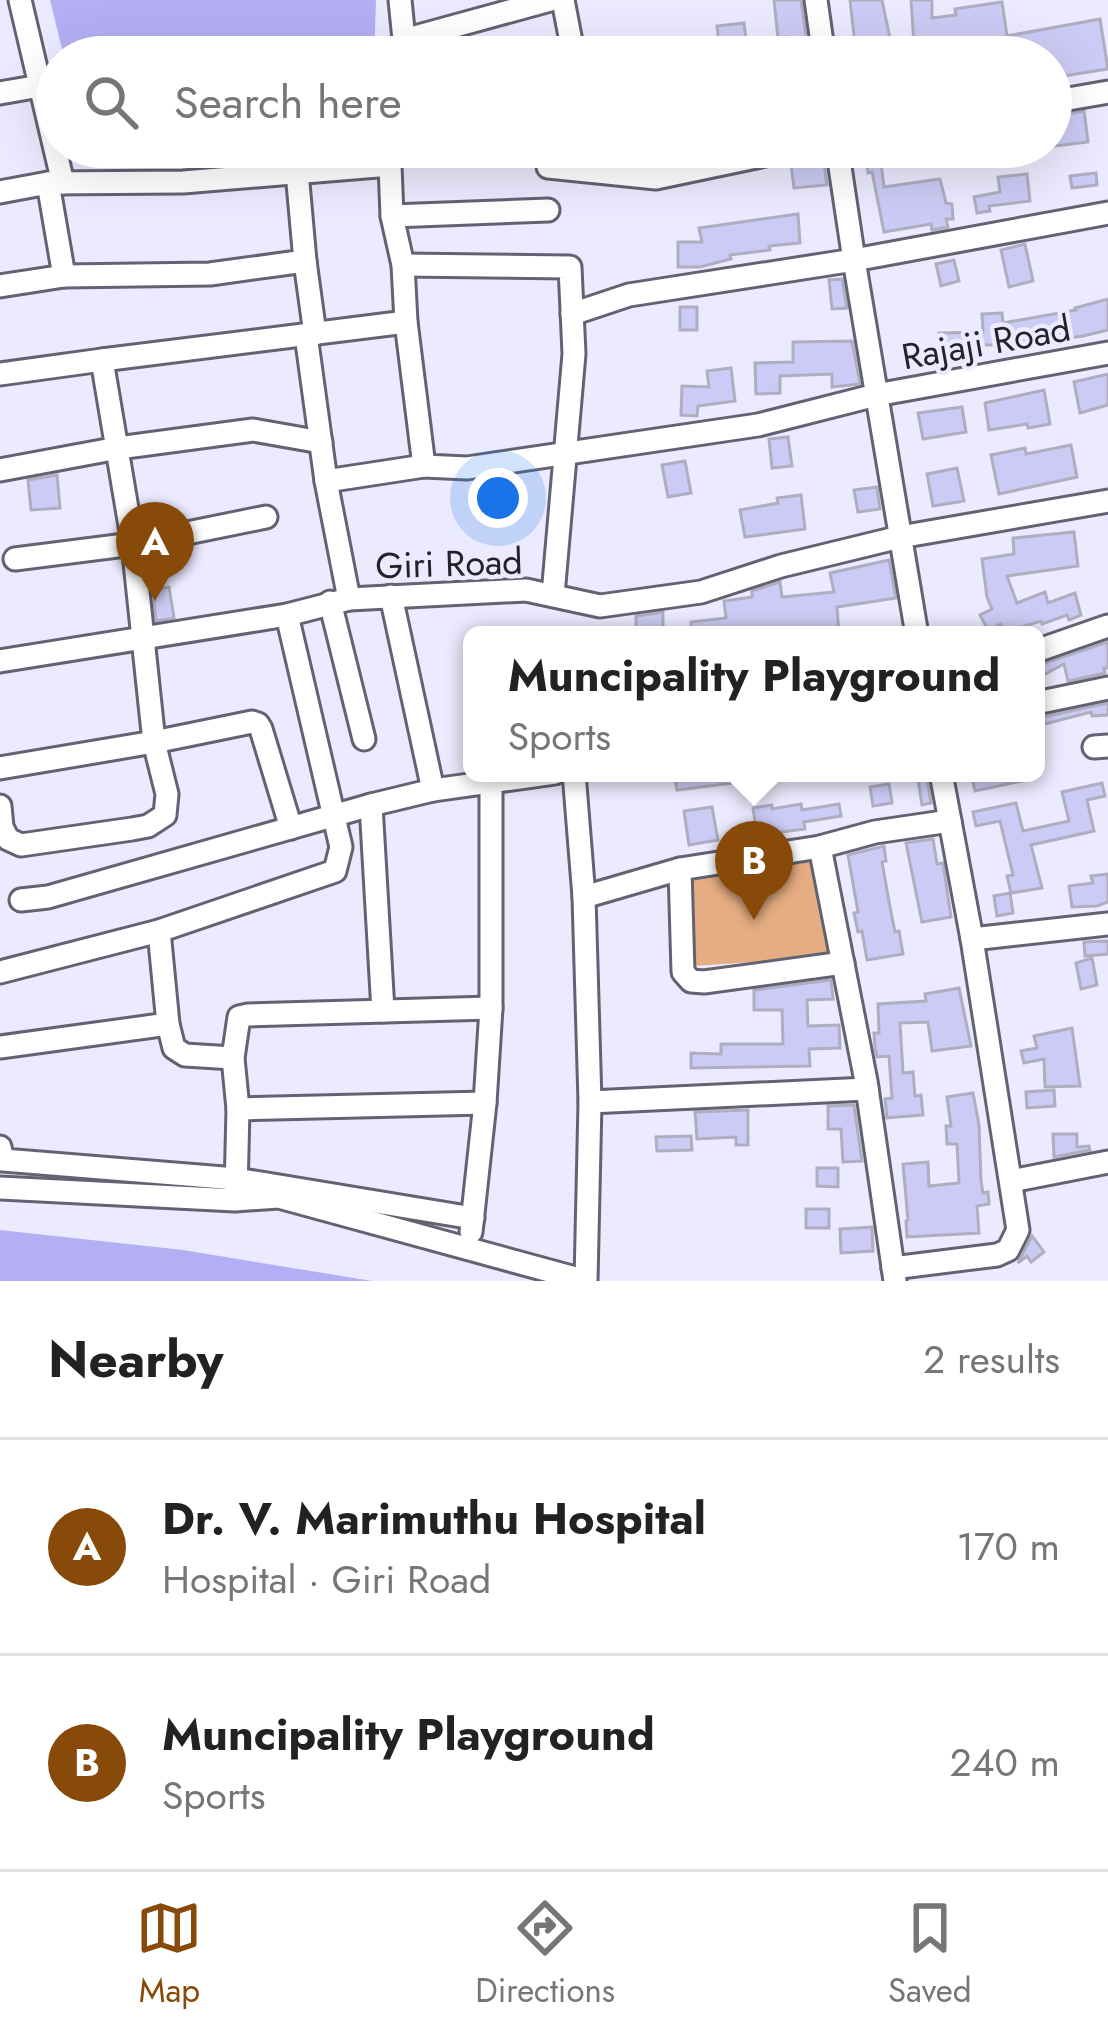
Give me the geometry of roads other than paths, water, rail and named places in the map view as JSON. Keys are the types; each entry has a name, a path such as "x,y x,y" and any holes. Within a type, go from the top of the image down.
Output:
{"street":[{"path":"400,0 403,36"},
{"path":"443,36 550,0"},
{"path":"562,0 570,36"},
{"path":"816,0 821,36"},
{"path":"14,7 36,74"},
{"path":"0,93 36,87"},
{"path":"1072,98 1108,92"},
{"path":"54,168 64,276"},
{"path":"0,192 56,183 183,182 321,168"},
{"path":"392,168 392,216 403,265 424,466"},
{"path":"558,168 656,178 704,168"},
{"path":"840,168 915,626"},
{"path":"297,172 339,600 364,739"},
{"path":"392,216 548,210"},
{"path":"572,314 629,295 1108,214"},
{"path":"0,286 64,276 210,274 305,261"},
{"path":"403,265 570,267 574,353 553,596"},
{"path":"0,374 406,322"},
{"name":"Rajaji Road","path":"326,481 424,466 467,468 758,425 876,395 1108,353"},
{"path":"0,806 8,839 21,845 148,826 165,815 167,794 154,742 133,544 102,360"},
{"path":"0,470 253,430 321,442"},
{"name":"Giri Road","path":"0,661 286,615 339,600 526,590 600,606 701,592 781,566 900,537 1108,501"},
{"path":"15,559 133,544 266,517"},
{"path":"391,596 433,790"},
{"path":"0,972 159,931 335,871 340,847 286,615"},
{"path":"1045,647 1108,626"},
{"path":"1045,702 1108,688"},
{"path":"0,768 252,722 258,724 290,828"},
{"path":"21,900 48,898 370,805 497,782"},
{"path":"0,1187 236,1190 279,1197 586,1281 590,1102 584,897 575,782"},
{"path":"820,847 867,1089 894,1275 1008,1250 1018,1230 973,939 943,782"},
{"path":"469,1249 490,1008 491,783"},
{"path":"370,805 383,1011"},
{"path":"584,897 680,869 950,820"},
{"path":"680,869 683,972 691,982 843,962"},
{"path":"973,939 1108,924"},
{"path":"159,931 174,1048 185,1054 233,1058"},
{"path":"236,1190 238,1109 233,1058 239,1017 490,1008"},
{"path":"0,1047 168,1024"},
{"path":"590,1102 867,1089"},
{"path":"238,1109 485,1103"},
{"path":"0,1147 3,1160 473,1218"},
{"path":"1011,1181 1108,1162"}],"place":[{"name":"Dr. V. Marimuthu Hospital","path":"155,601"},
{"name":"Muncipality Playground","path":"754,920"}]}
